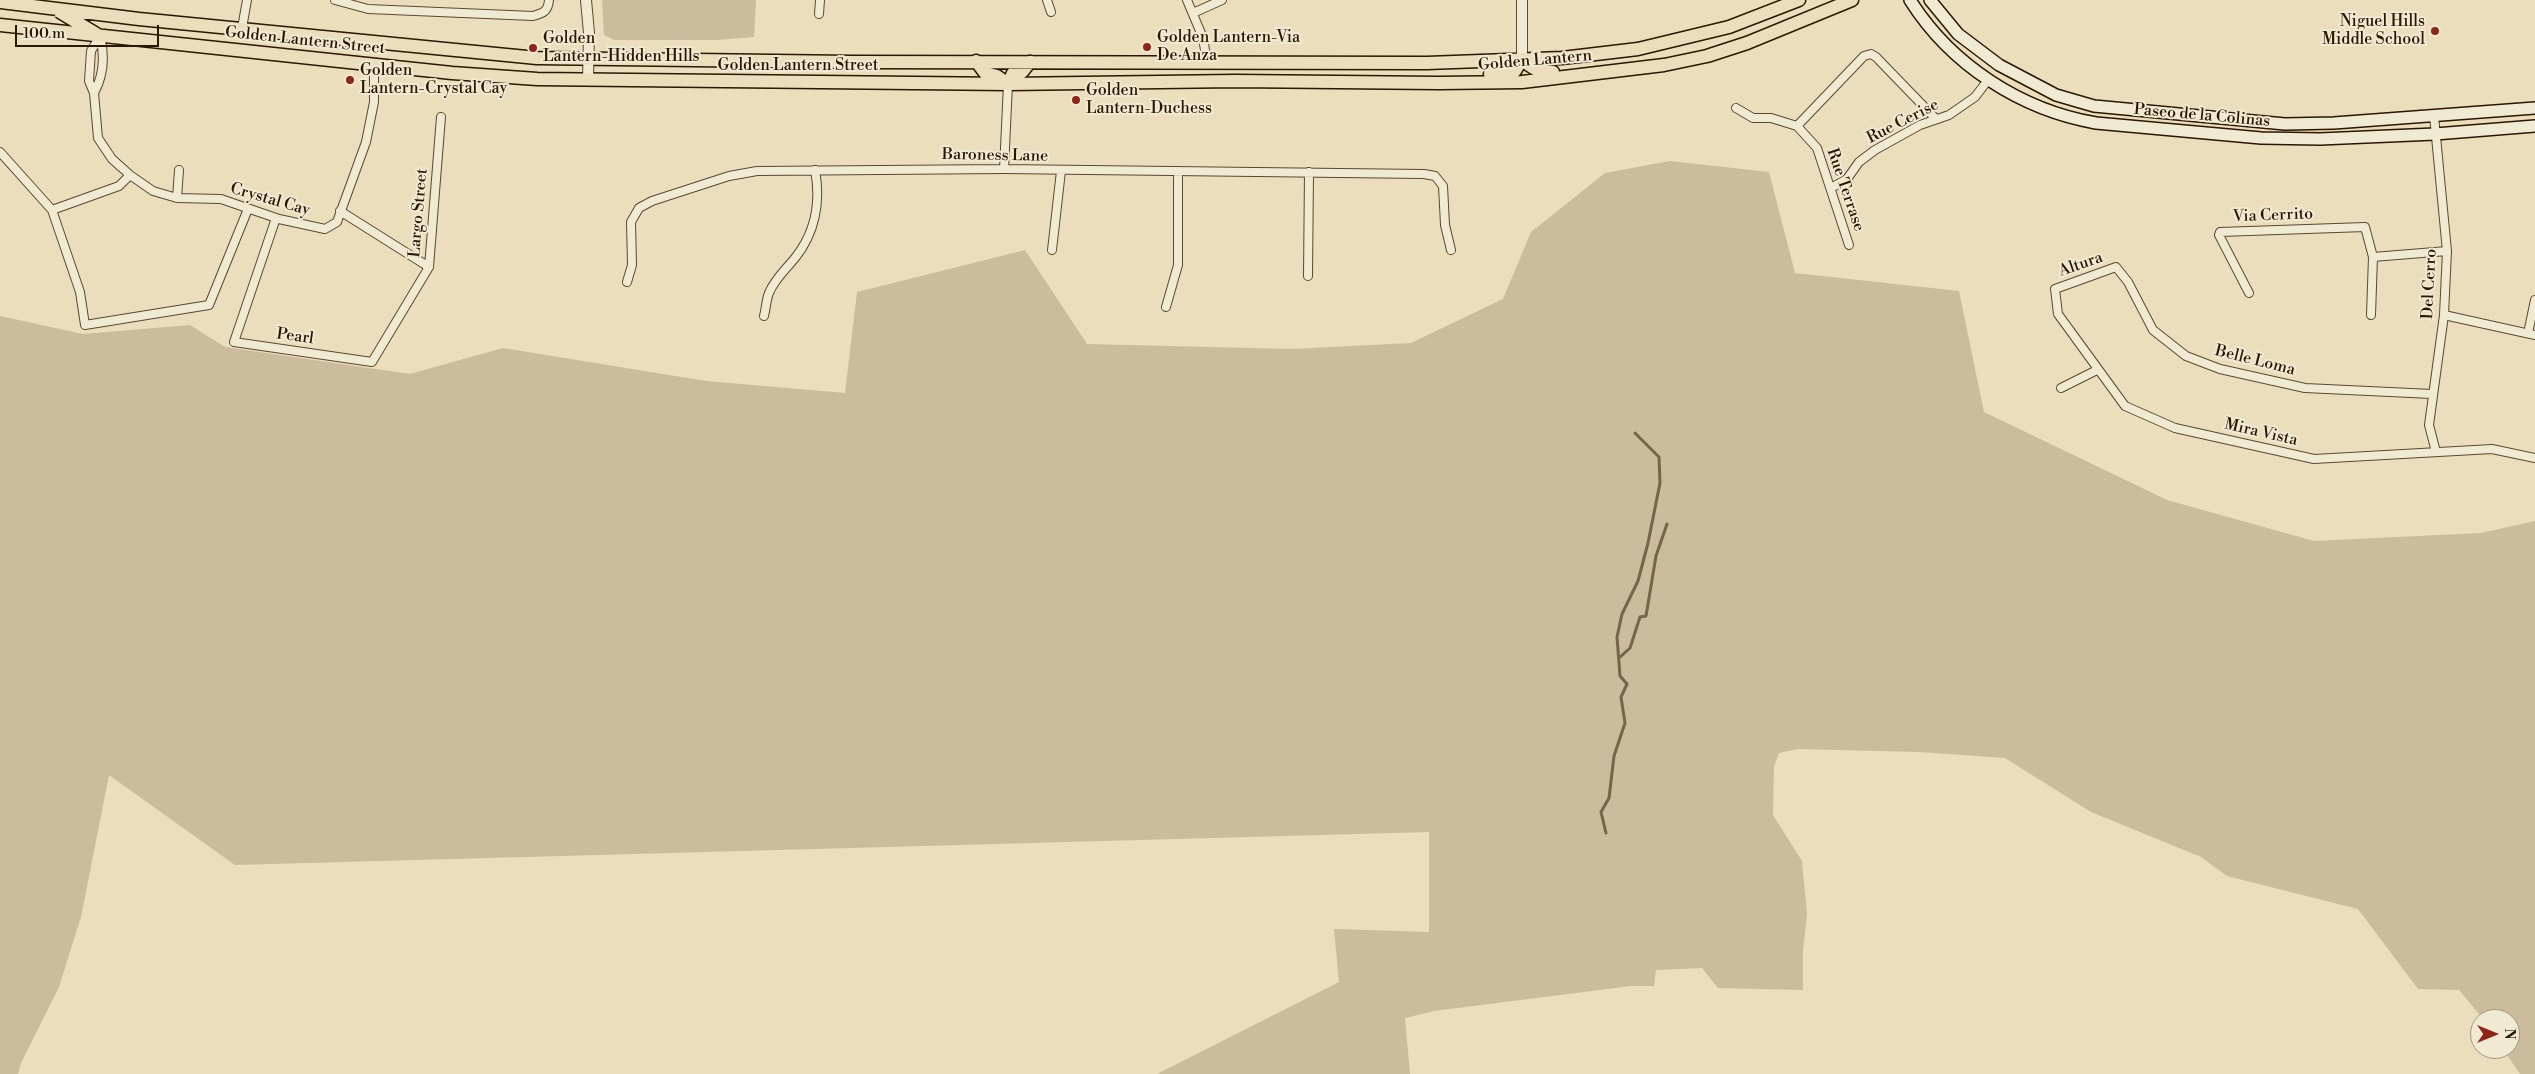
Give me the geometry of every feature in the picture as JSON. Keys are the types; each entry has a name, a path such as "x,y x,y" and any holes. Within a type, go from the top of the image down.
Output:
{"main road":[{"name":"Golden Lantern","path":"1207,62 1427,63 1562,58 1638,49 1729,27 1799,0"},
{"name":"Golden Lantern","path":"1208,83 1235,81 1522,82 1664,65 1707,56 1769,36 1852,0"},
{"name":"Paseo de la Colinas","path":"1910,0 1922,19 1961,60 1988,80 2030,103 2072,119 2096,123 2289,138 2435,134 2535,126"},
{"name":"Paseo de la Colinas","path":"1930,0 1958,34 1999,65 2056,95 2081,103 2123,109 2285,124 2434,116 2535,108"},
{"name":"Golden Lantern Street","path":"0,2 139,20 242,28 509,56 589,59 1207,62"},
{"path":"56,10 100,36 110,28 139,20"},
{"name":"Golden Lantern Street","path":"0,25 374,65 537,79 1008,84 1208,83"},
{"path":"1439,83 1448,77 1502,74 1515,71 1522,59 1530,68 1540,72 1597,69 1608,71"},
{"path":"976,61 985,73 997,76 1008,84 1013,73 1022,72 1030,62"},
{"path":"1188,83 1191,75 1199,72 1207,62 1232,74 1235,81"},
{"path":"1988,80 1999,65"}],"street":[{"path":"242,28 247,0"},
{"path":"335,0 368,9 438,10 533,16 542,14 548,8 549,0"},
{"path":"586,0 589,59 588,80"},
{"path":"819,14 820,0"},
{"path":"1047,0 1051,12"},
{"path":"1187,0 1203,38 1207,62"},
{"path":"1193,13 1222,0"},
{"path":"1522,0 1522,59"},
{"name":"Crystal Cay","path":"100,36 91,51 89,81 94,93 98,138 112,159 130,176 154,191 177,198 221,200 276,218 325,229 337,222 366,142 374,102 374,65"},
{"name":"Crystal Cay","path":"94,93 101,81 104,52 100,36"},
{"path":"1736,108 1753,118 1771,118 1797,126 1864,56 1870,54 1876,57 1936,119"},
{"name":"Rue Cerise","path":"1831,188 1847,179 1859,162 1875,150 1936,119 1949,115 1975,97 1988,80"},
{"path":"1004,169 1008,84"},
{"name":"Largo Street","path":"340,211 429,268 441,116"},
{"name":"Del Cerro","path":"2434,116 2447,251 2444,315 2429,425 2436,452"},
{"name":"Rue Terrase","path":"1797,126 1817,148 1849,245"},
{"path":"0,152 52,210 80,292 85,325 209,305 248,209"},
{"name":"Baroness Lane","path":"627,282 632,261 630,222 634,214 645,203 739,174 815,170 1004,169 1178,172 1402,172 1435,176 1443,186 1445,225 1451,250"},
{"path":"177,198 179,170"},
{"path":"764,316 769,294 775,282 804,247 812,227 819,190 815,170"},
{"path":"1052,250 1061,171"},
{"path":"1166,307 1178,265 1178,172"},
{"path":"1308,276 1309,172"},
{"path":"52,210 119,186 130,176"},
{"name":"Pearl","path":"276,218 234,342 372,362 429,268"},
{"name":"Via Cerrito","path":"2249,293 2219,235 2220,232 2365,227 2373,257"},
{"path":"2371,315 2373,257 2447,251"},
{"name":"Altura","path":"2055,289 2116,267"},
{"name":"Belle Loma","path":"2116,267 2128,282 2153,330 2186,356 2220,369 2305,388 2432,394"},
{"name":"Mira Vista","path":"2055,289 2058,314 2125,406 2176,428 2314,459 2492,449 2535,458"},
{"path":"2444,315 2531,334 2535,300"},
{"path":"2061,388 2097,370"}],"shaded area":[{"path":"602,0 756,0 754,37 716,40 614,40 604,35"},
{"path":"1670,161 1769,172 1795,273 1959,291 1984,412 2167,500 2314,541 2481,533 2535,521 2535,1074 2520,1074 2510,1059 2520,1059 2520,1009 2475,1009 2459,990 2418,989 2358,909 2227,876 2201,857 2091,812 2005,758 1919,752 1799,749 1779,753 1774,766 1773,815 1802,861 1807,914 1803,952 1803,990 1718,988 1702,968 1656,970 1654,986 1631,986 1434,1011 1405,1018 1410,1074 1157,1074 1339,982 1334,929 1429,932 1429,832 235,865 109,775 81,917 59,987 21,1063 18,1074 0,1074 0,316 83,334 190,325 225,347 410,374 503,348 706,381 845,393 857,292 1025,250 1087,344 1291,349 1411,343 1503,299 1531,232 1605,173"}],"waterway":[{"path":"1606,833 1601,812 1609,798 1614,756 1625,723 1621,697 1627,684 1620,676 1617,637 1622,614 1638,581 1660,483 1659,457 1635,433"},
{"path":"1619,658 1630,648 1640,617 1646,616 1656,556 1667,524"}],"place":[{"name":"Niguel Hills Middle School","path":"2435,31"},
{"name":"Golden Lantern-Via De Anza","path":"1147,47"},
{"name":"Golden Lantern-Hidden Hills","path":"533,48"},
{"name":"Golden Lantern-Crystal Cay","path":"350,80"},
{"name":"Golden Lantern-Duchess","path":"1076,100"}]}
